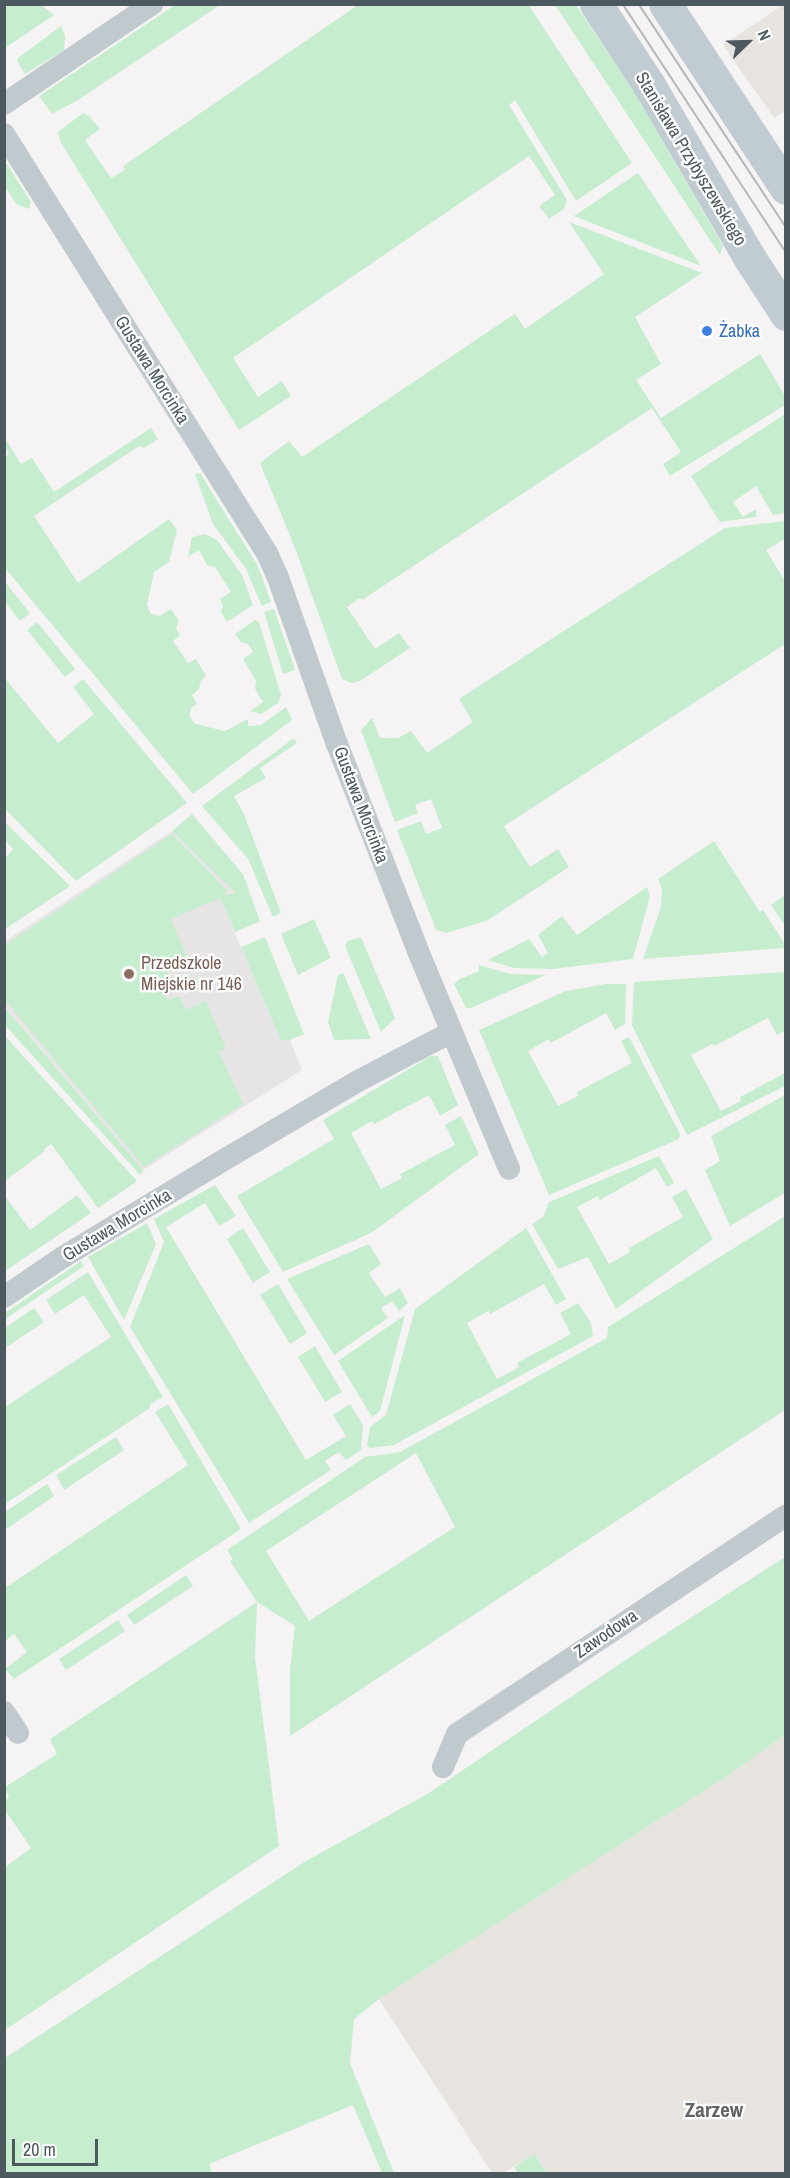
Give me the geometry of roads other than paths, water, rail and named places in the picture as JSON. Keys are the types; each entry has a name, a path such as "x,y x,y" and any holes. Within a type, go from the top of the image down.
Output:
{"main road":[{"name":"Stanisława Przybyszewskiego","path":"596,4 649,86 749,257 786,314"},
{"path":"665,4 786,188"}],"street":[{"path":"4,104 152,4"},
{"name":"Gustawa Morcinka","path":"4,134 267,554 277,575 337,744 450,1034 358,1082 232,1156 63,1257 4,1297"},
{"path":"450,1034 509,1169"},
{"name":"Zawodowa","path":"443,1767 458,1734 786,1515"},
{"path":"4,1712 18,1733"}],"tram line":[{"path":"623,4 786,252"},
{"path":"639,4 786,227"}],"place":[{"name":"Żabka","path":"707,331"},
{"name":"Przedszkole Miejskie nr 146","path":"129,974"}],"district":[{"name":"Zarzew","path":"714,2110"}]}
